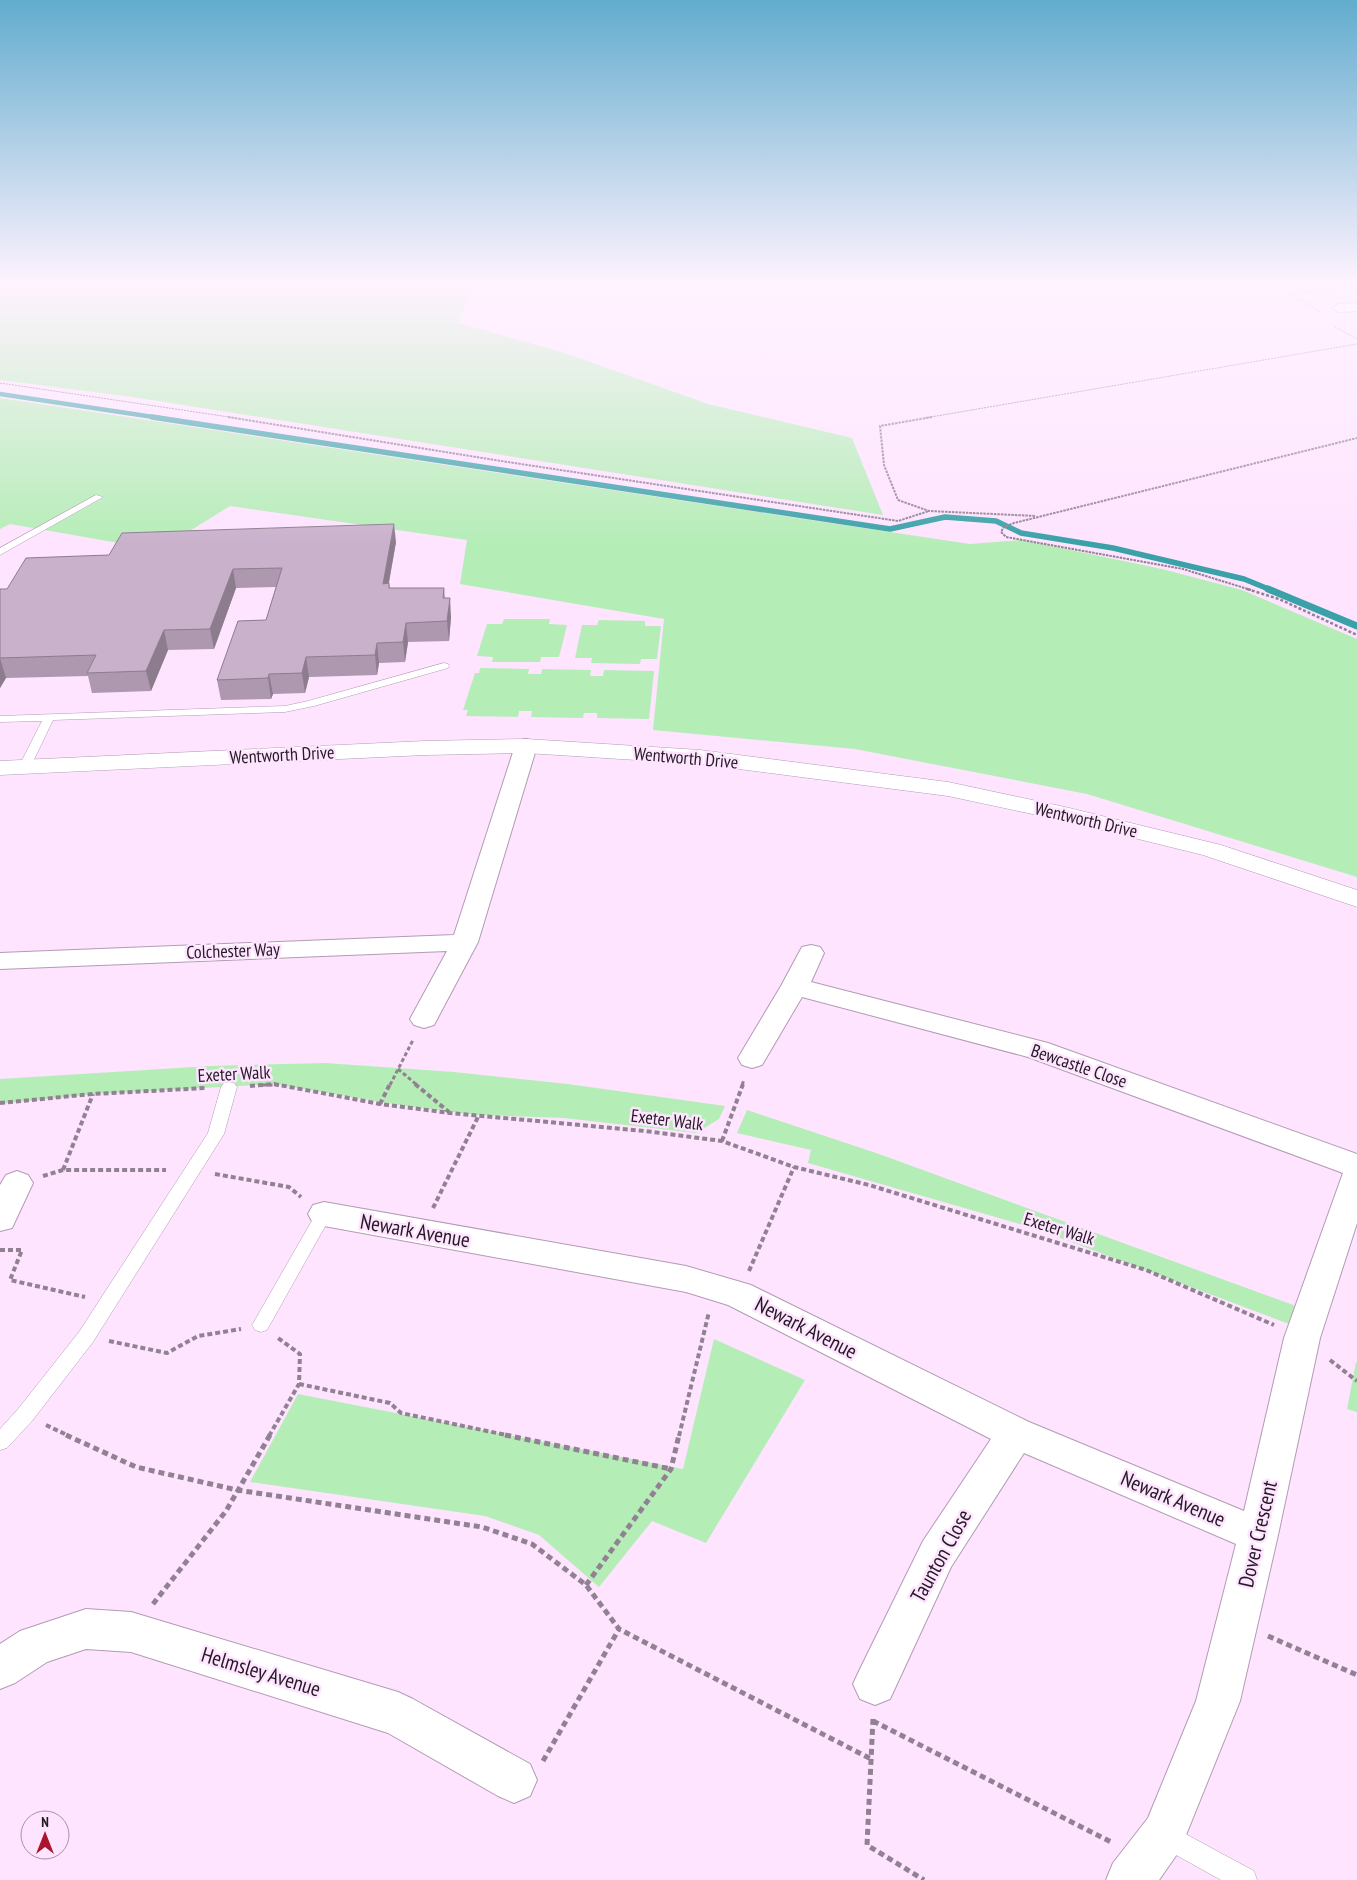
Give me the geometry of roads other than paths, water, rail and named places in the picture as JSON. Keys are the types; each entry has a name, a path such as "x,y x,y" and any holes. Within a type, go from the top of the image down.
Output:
{"street":[{"name":"Wentworth Drive","path":"0,768 424,748 526,746 700,757 948,789 1065,814 1212,850 1357,899"},
{"path":"424,1019 465,942 526,746"},
{"name":"Colchester Way","path":"0,960 465,942"},
{"path":"752,1058 795,986 811,953"},
{"name":"Bewcastle Close","path":"795,986 1038,1050 1357,1166"},
{"name":"Dover Crescent","path":"1147,1858 1218,1701 1238,1623 1302,1338 1357,1175"},
{"path":"0,1218 17,1183"},
{"name":"Newark Avenue","path":"324,1214 686,1279 727,1291 1016,1434 1258,1535"},
{"name":"Taunton Close","path":"874,1702 937,1554 1016,1434"},
{"name":"Helmsley Avenue","path":"0,1668 35,1645 86,1629 131,1632 398,1714 514,1780"}],"lane":[{"path":"0,552 99,497"},
{"path":"0,719 285,709 310,704 444,666"},
{"path":"24,768 49,718"},
{"path":"0,1442 25,1415 86,1336 108,1302 216,1134 229,1087"},
{"path":"261,1326 324,1214"},
{"path":"1147,1858 1245,1880"}],"waterway":[{"path":"0,394 160,418"},
{"path":"152,417 890,529 945,517 996,521 1021,533 1113,548 1244,579 1271,590"},
{"path":"1268,589 1357,626"}]}
